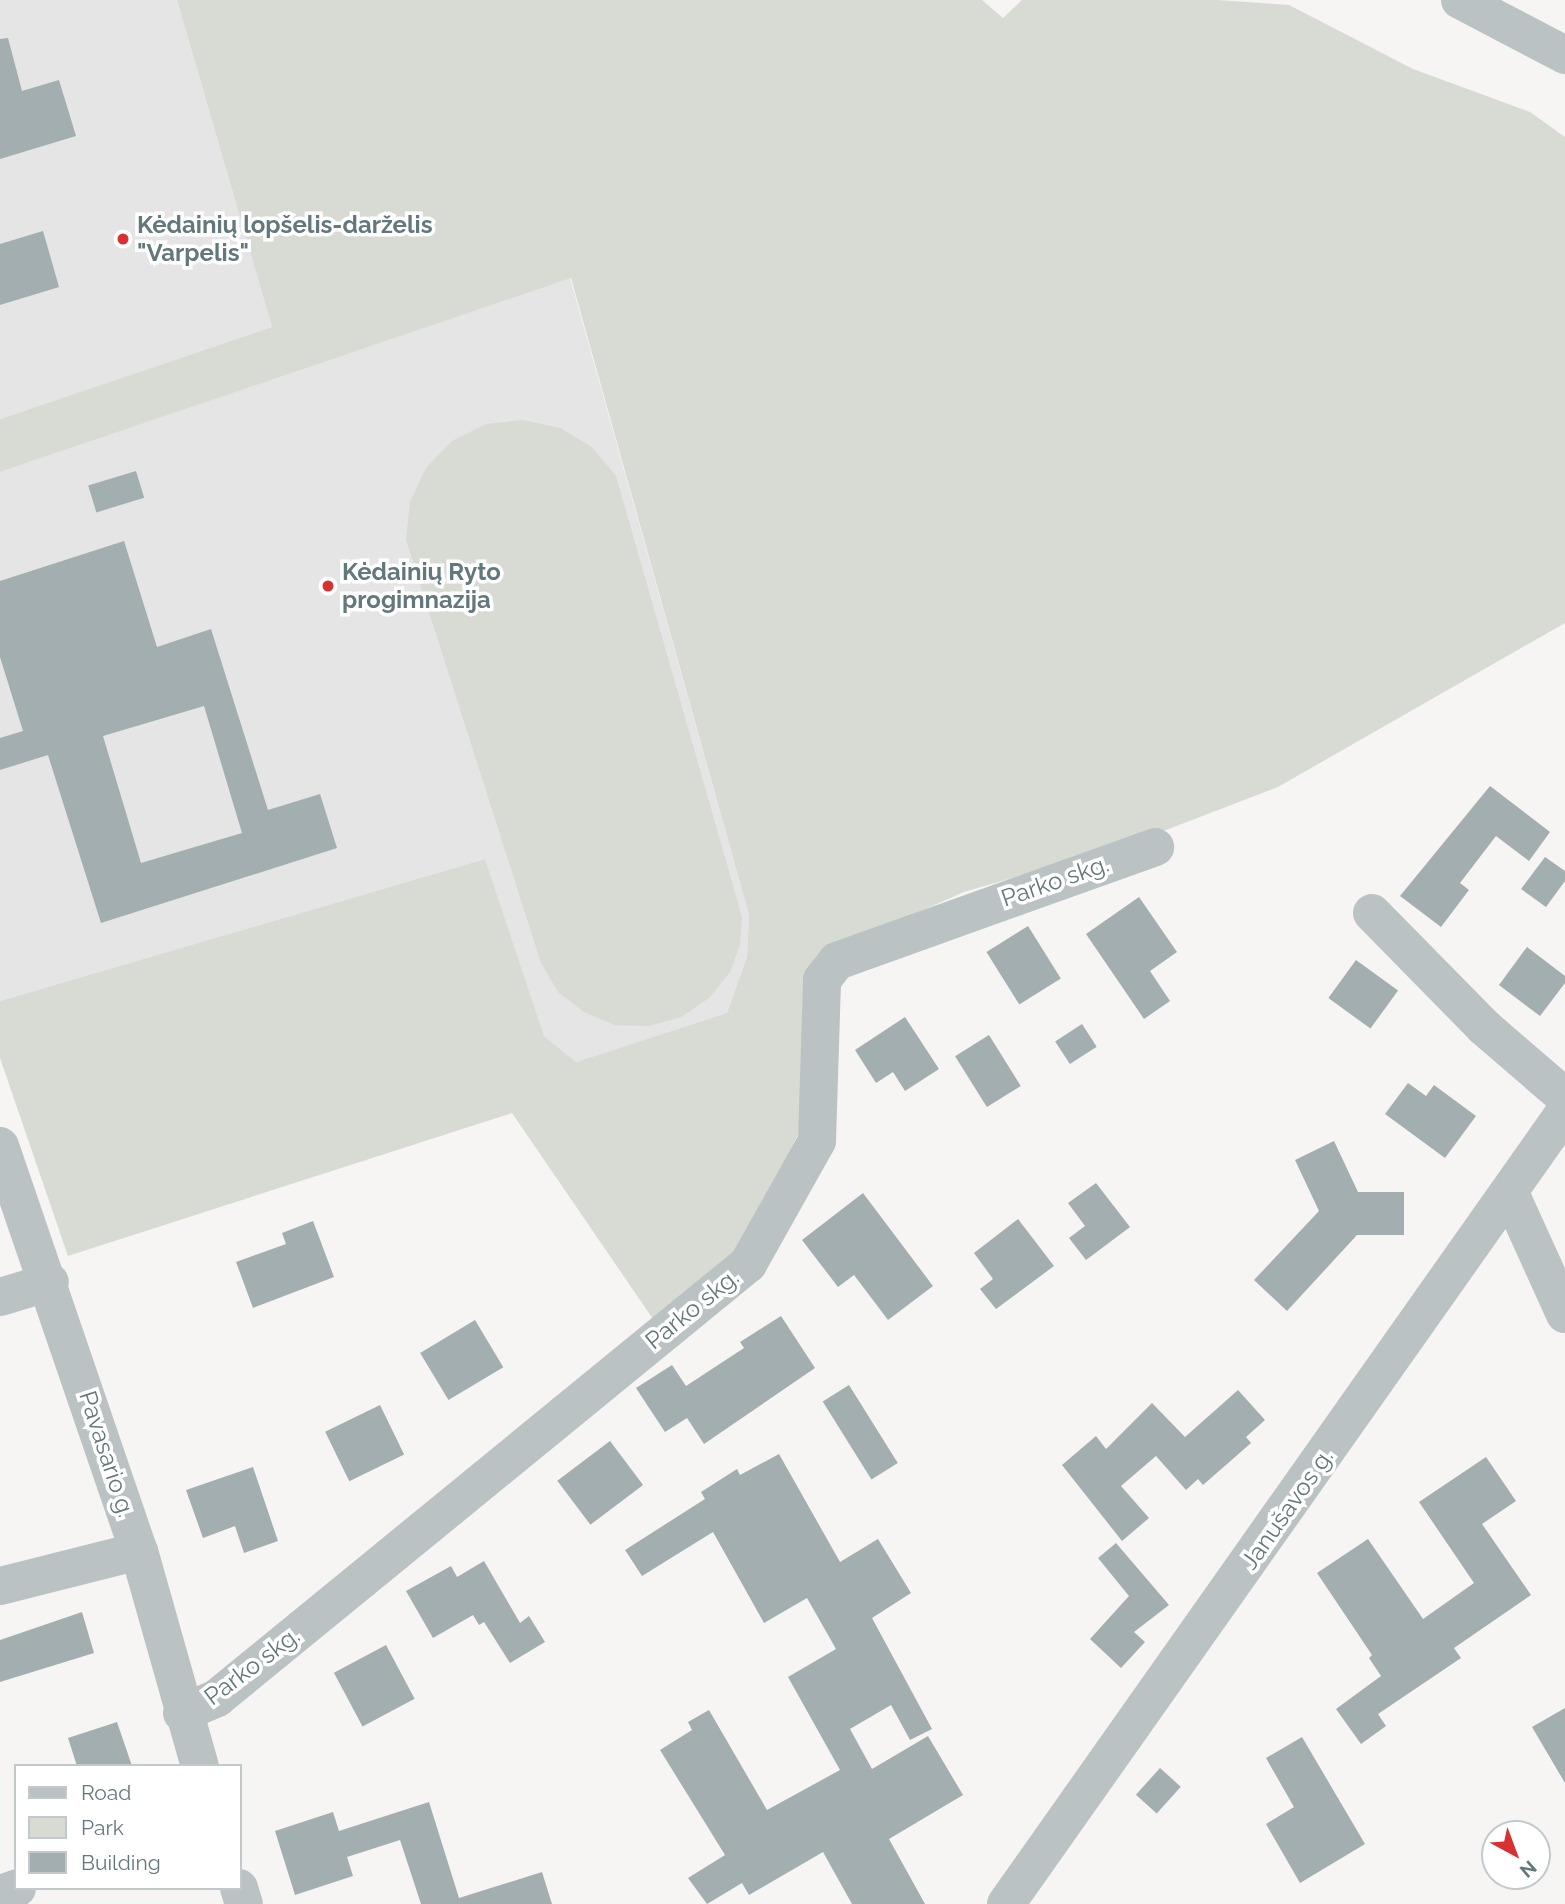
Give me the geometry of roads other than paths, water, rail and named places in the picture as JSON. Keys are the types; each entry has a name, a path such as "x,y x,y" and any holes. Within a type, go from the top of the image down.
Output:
{"street":[{"path":"1460,0 1521,29 1565,55"},
{"path":"1521,29 1565,32"},
{"name":"Parko skg.","path":"182,1713 217,1698 748,1264 817,1141 822,980 837,961 1155,847"},
{"path":"1372,913 1484,1027 1565,1097"},
{"name":"Janušavos g.","path":"1015,1900 1565,1112"},
{"name":"Pavasario g.","path":"0,1146 50,1282 139,1551 182,1713 199,1764"},
{"path":"1510,1193 1565,1314"},
{"path":"0,1297 50,1282"},
{"path":"0,1586 139,1551"}],"place":[{"name":"Kėdainių lopšelis-darželis \"Varpelis\"","path":"123,239"},
{"name":"Kėdainių Ryto progimnazija","path":"328,586"}]}
